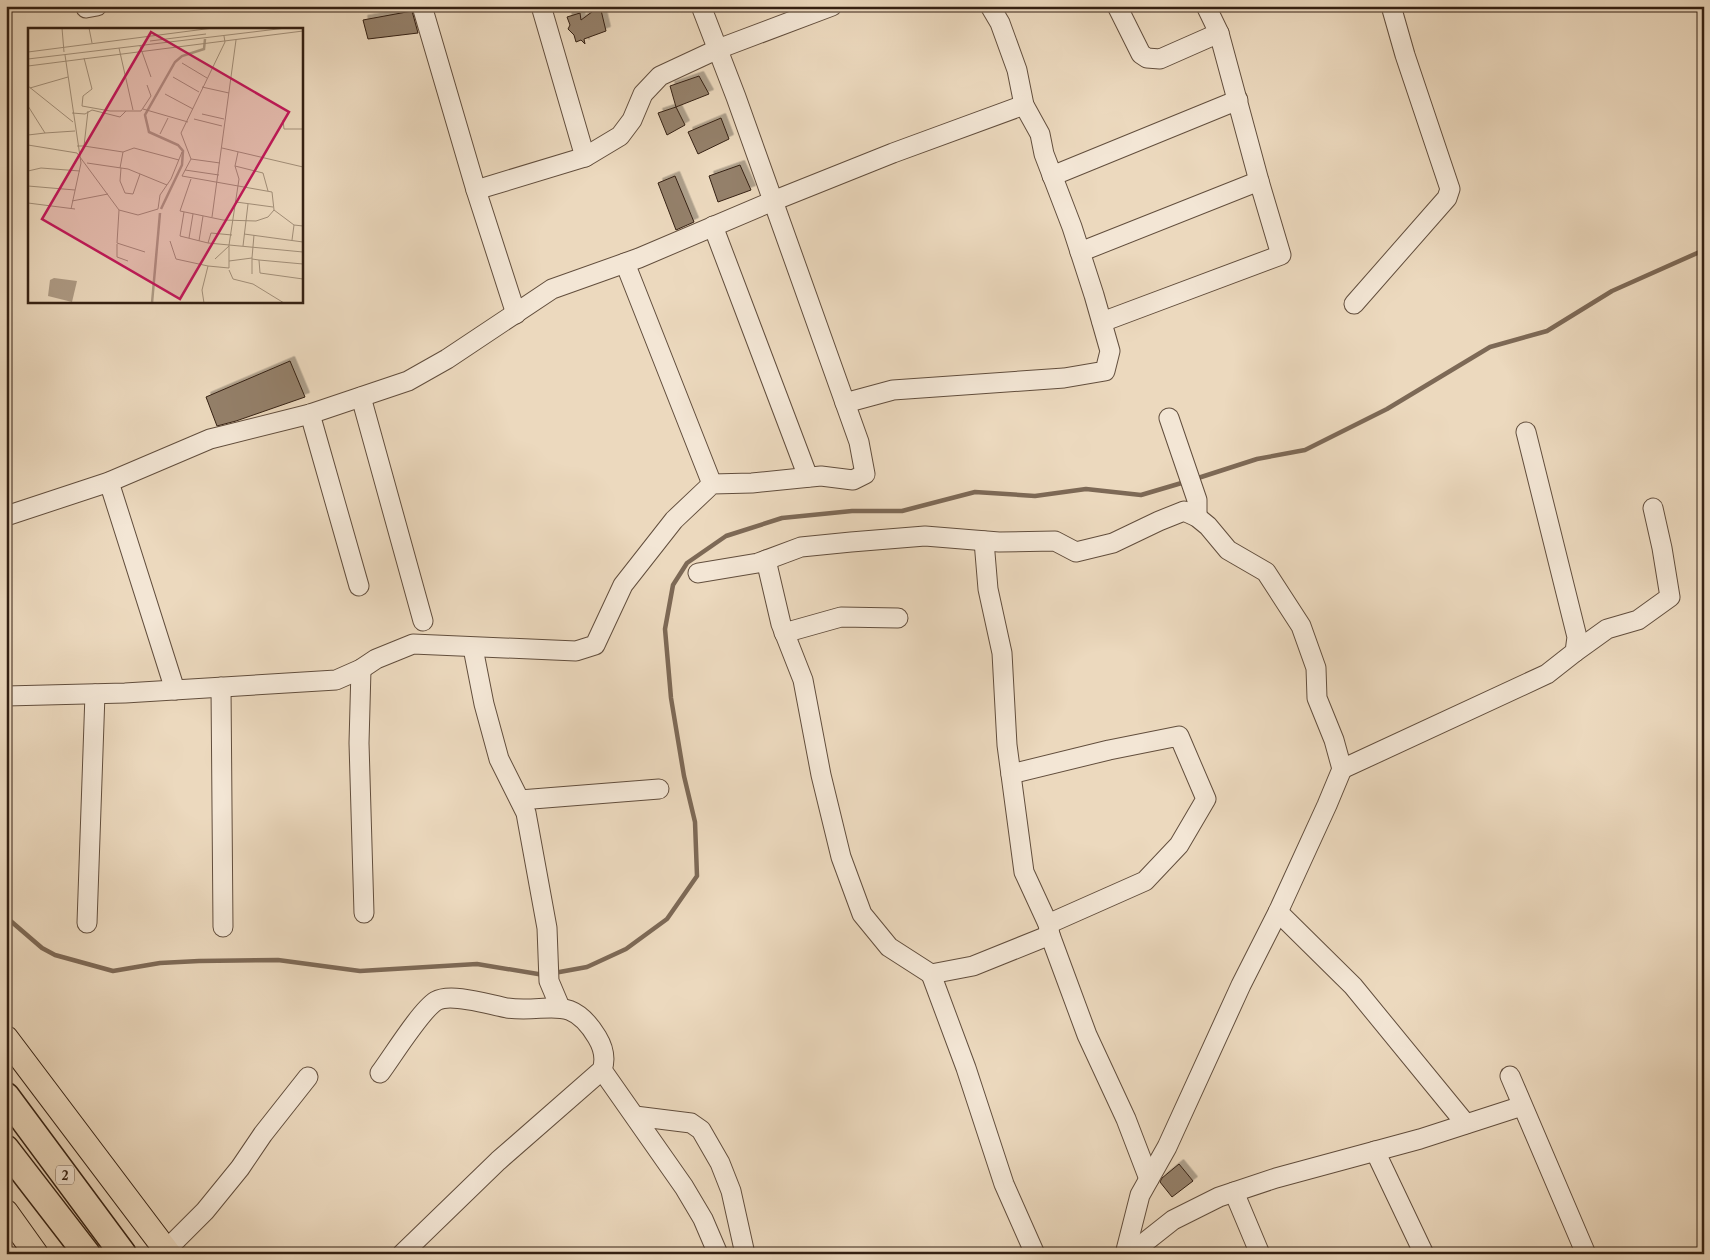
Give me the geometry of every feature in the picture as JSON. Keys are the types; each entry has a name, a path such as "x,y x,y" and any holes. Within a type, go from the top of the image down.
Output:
{"highway":[{"name":"2","path":"6,1096 123,1254"},
{"name":"2","path":"6,1150 87,1254"}],"main road":[{"path":"6,1038 166,1252"},
{"path":"6,1212 36,1254"}],"street":[{"path":"422,6 476,190 516,314"},
{"path":"541,6 586,157"},
{"path":"6,696 95,694 336,680 361,669 376,659 412,644 576,651 595,646 623,585 674,520 712,484 752,483 821,476 853,480 864,474 859,442 846,404 701,6"},
{"path":"846,404 893,390 1064,378 1105,371 1110,351 1080,252 1044,154 1040,134 1024,105 1017,70 1000,23 990,6"},
{"path":"1117,6 1141,54 1147,58 1160,59 1219,33"},
{"path":"1102,322 1281,255 1219,33 1206,6"},
{"path":"1354,304 1448,198 1450,189 1405,55 1391,6"},
{"path":"476,190 586,157 620,136 632,120 643,94 660,76 718,49 830,7"},
{"path":"1052,176 1238,100"},
{"path":"6,516 109,482 210,439 310,414 408,381 447,359 552,289 625,263 893,153 1024,105"},
{"path":"1080,252 1259,181"},
{"path":"713,226 808,477"},
{"path":"625,263 712,484"},
{"path":"361,397 423,621"},
{"path":"310,414 359,586"},
{"path":"1169,418 1197,500 1197,516"},
{"path":"1526,432 1577,637 1575,652"},
{"path":"109,482 175,690"},
{"path":"1342,769 1547,674 1607,629 1638,620 1670,597 1653,508"},
{"path":"698,573 758,563 801,547 925,536 984,541 1055,541 1076,552 1113,543 1159,521 1184,512 1197,516 1228,550 1266,572 1301,626 1316,668 1317,698 1334,740 1342,769 1278,912 1241,984 1167,1147 1140,1196 1126,1254"},
{"path":"984,541 988,589 1002,653 1007,745 1024,872 1049,929 1087,1035 1126,1119 1149,1179"},
{"path":"766,560 784,633 803,680 821,775 841,857 862,914 889,947 931,974 966,1068 1004,1184 1035,1254"},
{"path":"784,633 841,617 898,618"},
{"path":"473,648 484,704 498,759 526,813 547,928 549,981 560,1007"},
{"path":"361,669 359,743 364,913"},
{"path":"221,687 223,927"},
{"path":"87,923 95,694"},
{"path":"931,974 973,966 1144,880 1179,845 1206,799 1178,736 1109,750 1011,774"},
{"path":"520,800 659,789"},
{"path":"1278,912 1353,986 1466,1124"},
{"path":"380,1073 427,1009 437,1000 450,998 510,1008 560,1007 570,1009 592,1029 601,1044 605,1062 602,1070 498,1162 402,1254"},
{"path":"602,1070 684,1187 703,1219 718,1254"},
{"path":"1510,1076 1586,1254"},
{"path":"166,1252 211,1204 308,1077"},
{"path":"1130,1254 1173,1220 1219,1197 1276,1178 1420,1139 1522,1106"},
{"path":"636,1116 691,1122 700,1130 720,1163 732,1191 745,1254"},
{"path":"1375,1151 1424,1254"},
{"path":"1234,1192 1260,1254"}],"building":[{"path":"600,6 606,31 584,39 585,44 581,40 576,42 574,35 568,29 570,25 567,17 580,13 581,20"},
{"path":"412,11 418,33 368,39 363,20"},
{"path":"699,76 709,94 676,107 670,86"},
{"path":"676,107 685,125 667,135 658,113"},
{"path":"721,118 729,139 698,154 688,132"},
{"path":"740,165 751,190 718,202 709,176"},
{"path":"675,176 694,222 676,230 658,183"},
{"path":"290,361 305,397 217,426 206,397"},
{"path":"1179,1164 1193,1181 1172,1197 1160,1182 1162,1178"}],"waterway":[{"path":"1195,479 1257,459 1305,450 1387,409 1490,347 1547,331 1612,291 1704,250"},
{"path":"554,973 587,967 626,949 667,919 697,876 695,822 684,776 671,698 665,629 673,585 687,563 726,536 782,518 852,511 902,511 975,492 1035,496 1086,489 1141,495 1185,482"},
{"path":"6,917 42,948 55,955 113,971 160,963 278,960 360,971 477,964 544,975"}]}
